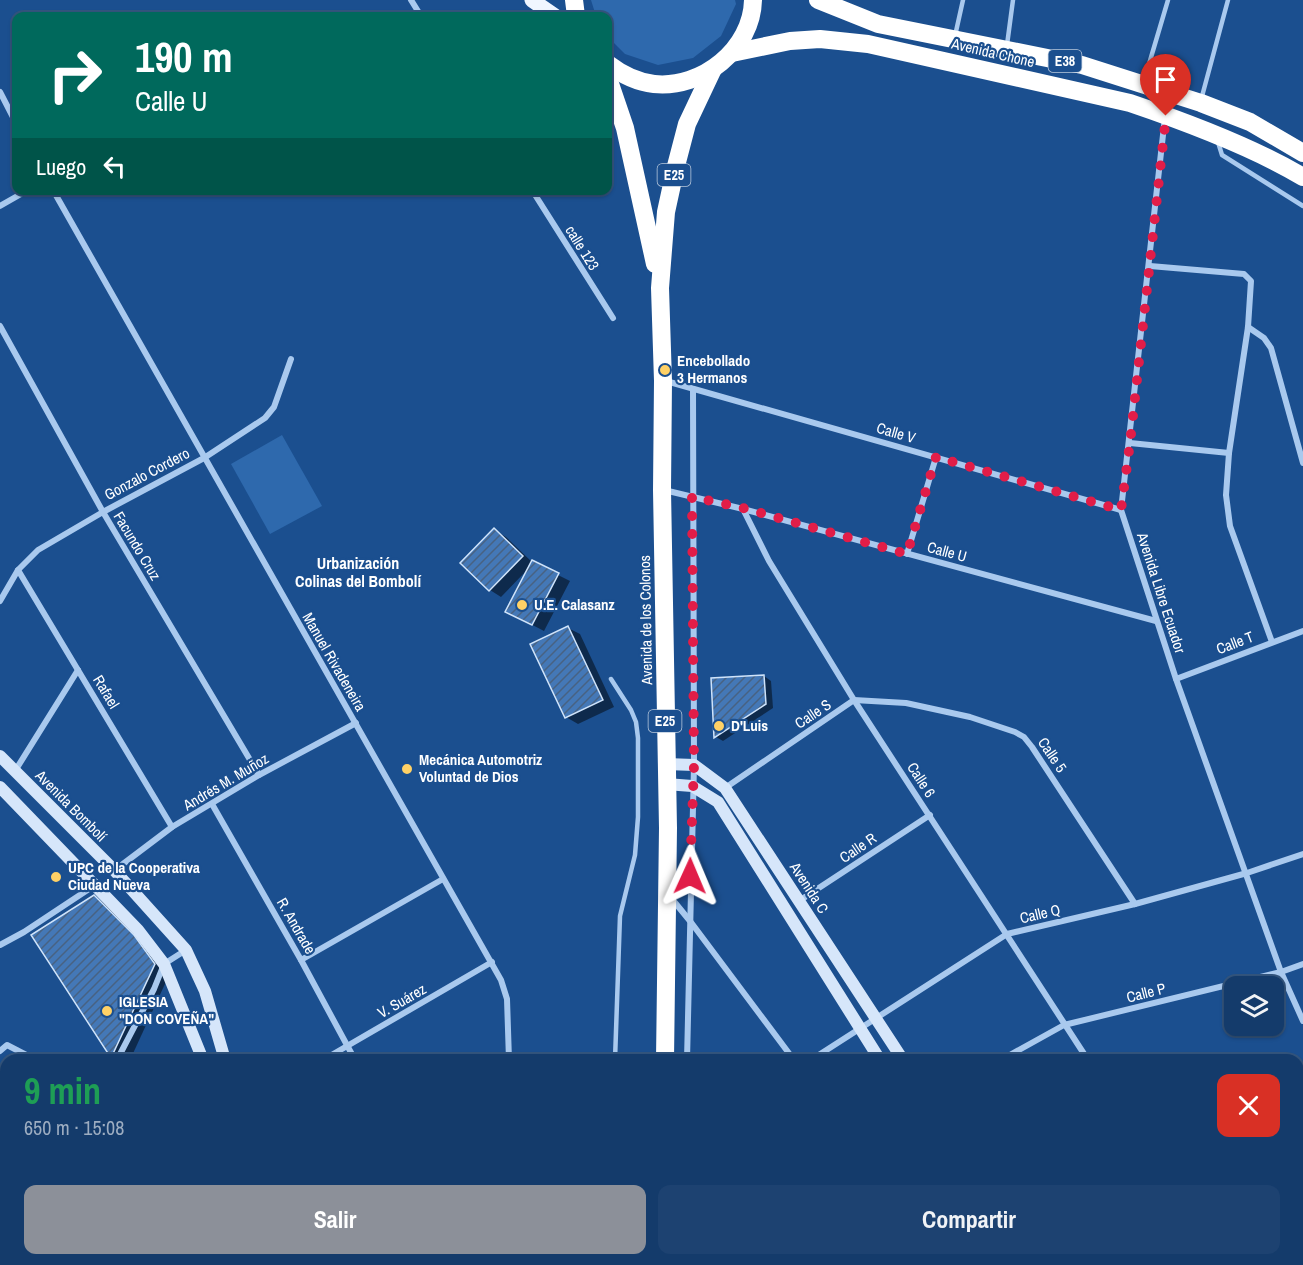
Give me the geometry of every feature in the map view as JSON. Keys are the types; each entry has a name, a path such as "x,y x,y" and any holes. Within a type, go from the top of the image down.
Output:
{"highway":[{"name":"E25","path":"612,67 624,76 654,84 685,82 713,69 732,53 746,32 753,0"},
{"name":"Avenida Chone","path":"818,0 878,24 1082,65 1143,84 1250,122 1303,153"},
{"name":"Avenida Chone","path":"732,53 790,41 820,39 868,44 1130,103 1278,162 1303,177"},
{"name":"Avenida de los Colonos","path":"668,1054 662,490 663,381 660,288 666,212 675,166 687,124 713,69"},
{"name":"Avenida de los Colonos","path":"612,90 625,128 660,288"}],"main road":[{"path":"532,0 549,12"}],"street":[{"path":"0,92 12,115"},
{"name":"Avenida Libre Ecuador","path":"1166,116 1121,510 1176,679 1281,972 1303,1021"},
{"path":"0,206 19,195"},
{"name":"Manuel Rivadeneira","path":"56,195 492,962 507,999 509,1054"},
{"name":"calle 123","path":"535,195 613,318"},
{"path":"1150,266 1244,274 1251,280 1248,327 1229,453 1226,495 1230,526 1272,642"},
{"name":"Facundo Cruz","path":"0,326 103,512 259,775"},
{"path":"1248,327 1264,338 1271,348 1303,463"},
{"name":"Gonzalo Cordero","path":"0,601 18,570 38,550 204,458 270,413 291,359"},
{"name":"Calle V","path":"663,381 1121,510"},
{"path":"687,1054 694,765 693,389"},
{"path":"1130,443 1229,453"},
{"path":"907,554 936,457"},
{"name":"Calle U","path":"662,490 743,508 1156,621"},
{"name":"Calle 6","path":"743,508 769,561 854,700 1084,1054"},
{"name":"Rafael","path":"18,570 172,827"},
{"name":"Calle T","path":"1176,679 1303,631"},
{"path":"14,771 78,670"},
{"name":"Calle S","path":"725,788 854,700"},
{"name":"Calle 5","path":"854,700 891,701 919,705 970,717 1024,737 1135,904"},
{"name":"Andrés M. Muñoz","path":"114,870 172,827 259,775 356,723"},
{"name":"Avenida Bombolí","path":"0,756 114,870 186,950 205,991 223,1054"},
{"path":"666,764 694,765"},
{"name":"Avenida C","path":"694,765 725,788 899,1054"},
{"name":"Avenida C","path":"666,784 692,786 718,802 876,1054"},
{"path":"0,787 138,930 164,964 201,1054"},
{"name":"R. Andrade","path":"213,804 353,1054"},
{"name":"Calle R","path":"799,901 930,815"},
{"name":"Calle Q","path":"820,1054 1007,934 1135,904 1246,873 1303,854"},
{"path":"302,960 443,879"},
{"path":"0,945 24,932 95,885"},
{"path":"667,894 690,921 790,1054"},
{"path":"120,1054 154,989 164,964 186,950"},
{"name":"V. Suárez","path":"333,1054 492,962"},
{"name":"Calle P","path":"1011,1054 1064,1025 1281,972 1303,964"},
{"path":"0,1051 7,1045 24,1054"}],"lane":[{"path":"955,39 963,0"},
{"path":"1006,50 1013,0"},
{"path":"1143,84 1168,0"},
{"path":"1200,103 1228,0"},
{"path":"1216,137 1222,155 1303,207"},
{"path":"610,679 631,710 638,738 638,817 635,855 620,916 615,1054"}],"shaded area":[{"path":"591,0 735,0 736,4 721,36 693,58 658,65 625,54 612,41 612,12 595,12"},
{"path":"282,435 322,506 270,534 231,464"}],"building":[{"path":"494,528 523,556 489,591 460,563"},
{"path":"532,560 559,573 532,625 505,612"},
{"path":"568,626 603,700 565,718 530,644"},
{"path":"764,675 766,704 714,738 711,678"},
{"name":"IGLESIA \"DON COVEÑA\"","path":"94,895 134,935 155,964 113,1054 108,1054 31,935"}],"place":[{"name":"Encebollado 3 Hermanos","path":"665,370"},
{"name":"U.E. Calasanz","path":"522,605"},
{"name":"D'Luis","path":"719,726"},
{"name":"Mecánica Automotriz Voluntad de Dios","path":"407,769"},
{"name":"UPC de la Cooperativa Ciudad Nueva","path":"56,877"},
{"name":"IGLESIA \"DON COVEÑA\"","path":"107,1011"}],"district":[{"name":"Urbanización Colinas del Bombolí","path":"358,572"}],"route":[{"path":"690,876 694,765 692,497 743,508 907,554 936,457 1121,510 1166,116"}]}
